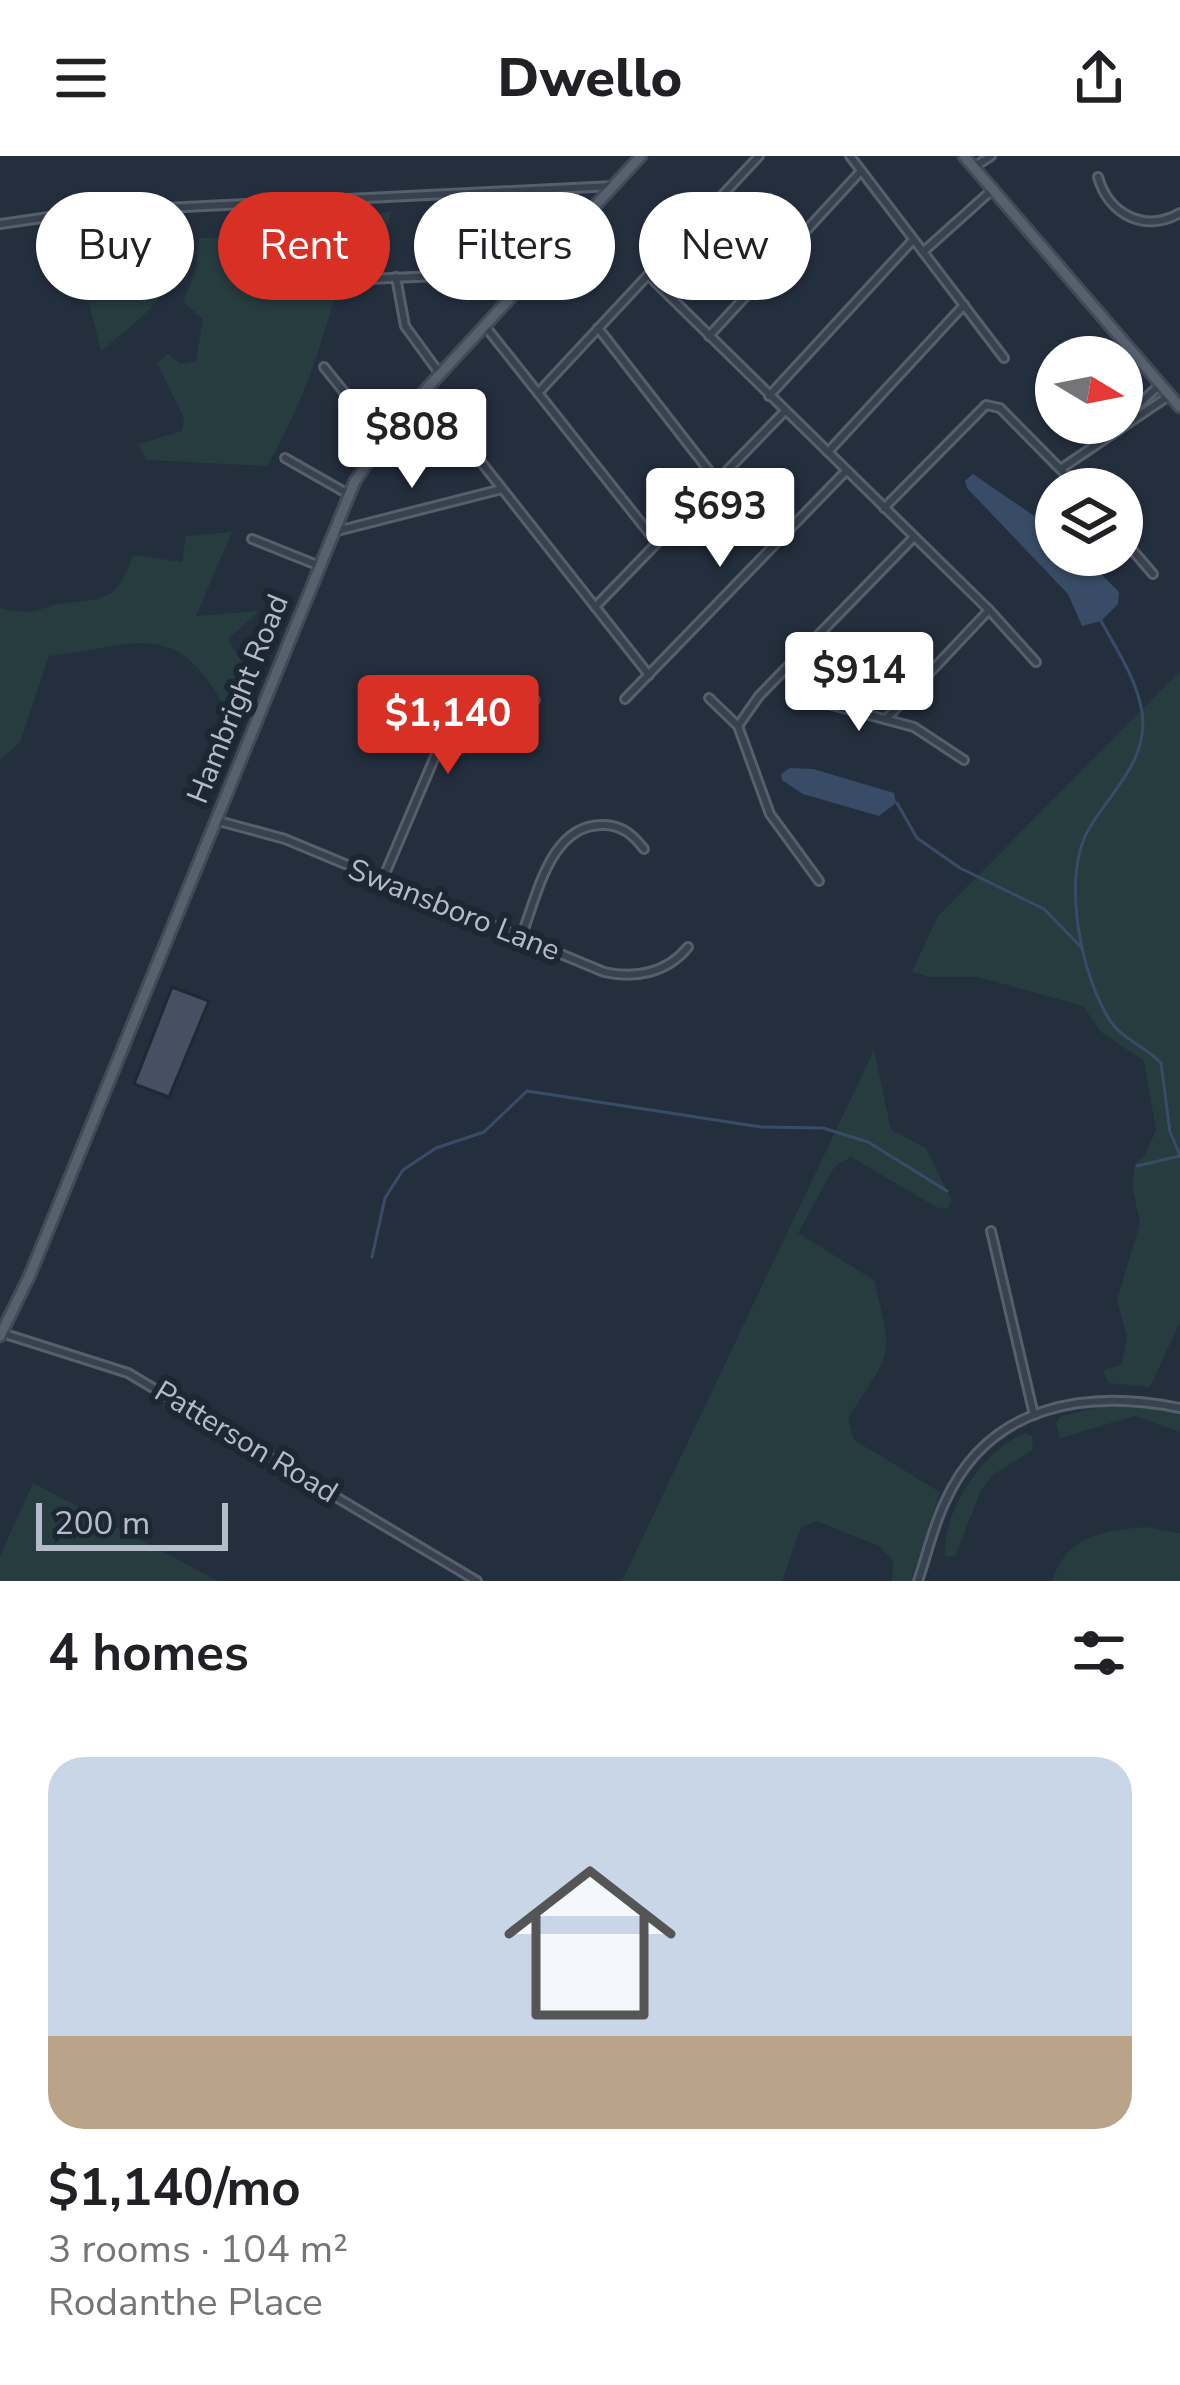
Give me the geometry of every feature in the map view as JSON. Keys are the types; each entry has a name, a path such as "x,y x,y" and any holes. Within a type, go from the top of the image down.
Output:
{"main road":[{"name":"Hambright Road","path":"607,192 640,156"},
{"path":"964,156 1180,407"},
{"name":"Hambright Road","path":"1,1335 37,1258 348,494 382,439 508,300"}],"street":[{"path":"725,192 759,156"},
{"path":"850,156 1004,358"},
{"path":"974,167 991,156"},
{"path":"708,337 861,171"},
{"path":"1098,177 1109,202 1128,217 1158,222 1180,213"},
{"path":"0,224 82,212 613,186"},
{"path":"923,252 993,189"},
{"path":"769,397 914,240"},
{"path":"390,277 414,276"},
{"path":"396,277 405,326 440,374"},
{"path":"538,393 639,285"},
{"path":"672,300 989,610 1036,662"},
{"path":"827,453 964,305"},
{"path":"484,326 657,543"},
{"path":"598,328 717,481"},
{"path":"324,367 382,439"},
{"path":"1143,400 1161,384"},
{"path":"424,391 649,675"},
{"path":"1143,416 1170,395"},
{"path":"884,508 986,404 1000,408 1061,468"},
{"path":"595,607 784,412"},
{"path":"1063,468 1096,444"},
{"path":"285,458 348,494"},
{"path":"626,699 846,471"},
{"path":"331,532 502,489"},
{"path":"738,726 786,669 914,537"},
{"path":"252,539 317,566"},
{"path":"1143,562 1153,574"},
{"path":"886,719 989,610"},
{"path":"786,669 829,704 924,731 964,760"},
{"path":"382,880 459,700 470,691 496,685 535,700"},
{"path":"709,698 738,726 770,814 819,880"},
{"name":"Swansboro Lane","path":"215,820 285,839 624,975 663,967 688,947"},
{"path":"521,937 553,858 570,835 594,825 614,826 627,831 644,849"},
{"path":"991,1232 1034,1415"},
{"name":"Patterson Road","path":"1,1335 128,1373 477,1581"},
{"path":"918,1581 956,1481 992,1440 1068,1402 1115,1398 1180,1408"}],"green space":[{"path":"199,238 218,238 218,300 334,300 308,380 267,466 146,460 139,444 182,431 184,418 157,363 168,354 181,364 196,361 203,319 183,302 194,300"},
{"path":"88,300 158,300 143,316 101,351"},
{"path":"232,532 196,616 259,611 228,639 243,664 228,714 210,683 174,650 134,644 49,656 20,742 0,760 0,608 30,611 103,597 117,588 133,555 182,562 186,536"},
{"path":"1180,671 1180,1322 1150,1387 1108,1383 1103,1370 1121,1365 1127,1337 1117,1300 1140,1223 1132,1185 1135,1164 1145,1155 1156,1130 1144,1061 1101,1032 1083,1006 978,977 912,972 938,916"},
{"path":"874,1050 891,1130 926,1148 952,1201 947,1209 936,1207 851,1157 835,1166 798,1233 874,1280 885,1326 885,1354 848,1418 854,1440 940,1492 911,1581 892,1581 893,1560 879,1546 817,1521 801,1527 782,1581 622,1581"},
{"path":"1099,1407 1141,1407 1180,1414 1180,1432 1135,1416 1060,1438 1056,1423 1061,1416"},
{"path":"1026,1433 1032,1436 1033,1450 994,1474 981,1490 955,1557 945,1556 950,1520 969,1483 995,1452"},
{"path":"33,1483 218,1581 0,1581 0,1556"},
{"path":"1146,1527 1180,1533 1180,1581 1052,1581 1067,1554 1088,1538"}],"water":[{"path":"973,474 1035,517 1035,559 967,488 965,481"},
{"path":"1051,576 1103,576 1119,592 1118,604 1101,621 1082,626 1068,594"},
{"path":"790,768 813,769 894,793 896,803 879,816 803,794 782,780 781,774"}],"building":[{"path":"172,987 209,1001 169,1097 134,1084"}],"waterway":[{"path":"1100,619 1135,687 1143,729 1127,774 1081,847 1076,871 1078,926 1091,979 1111,1022 1161,1063 1170,1132 1180,1155"},
{"path":"897,803 917,838 960,868 1044,909 1082,948"},
{"path":"372,1257 385,1198 403,1170 436,1148 484,1132 527,1091 761,1127 823,1128 868,1142 947,1191"},
{"path":"1137,1166 1180,1156"}]}
